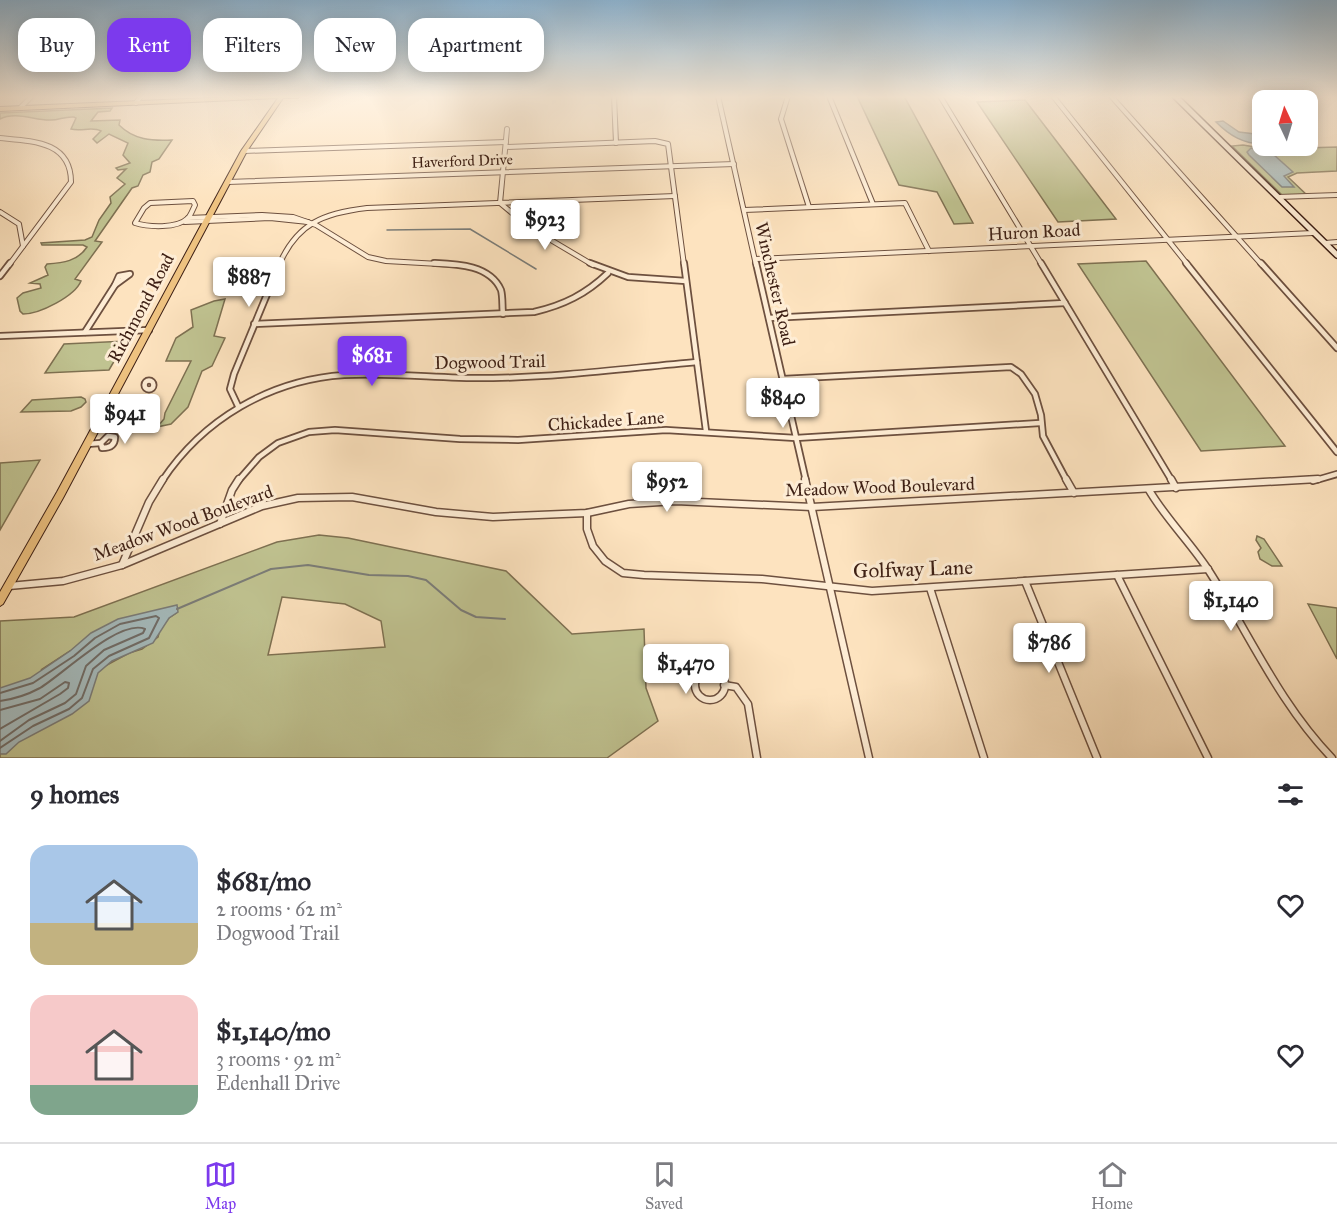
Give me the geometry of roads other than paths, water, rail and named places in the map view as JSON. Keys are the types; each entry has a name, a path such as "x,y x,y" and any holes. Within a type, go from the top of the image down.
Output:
{"main road":[{"name":"Richmond Road","path":"0,601 149,330 244,151 257,131"},
{"path":"1211,131 1337,255"}],"street":[{"path":"507,131 500,203 512,218 608,273 644,280 686,281"},
{"path":"616,131 616,143"},
{"name":"Winchester Road","path":"726,131 869,758"},
{"path":"785,131 809,207"},
{"path":"843,131 873,204"},
{"path":"961,131 1176,488"},
{"path":"1081,131 1337,452"},
{"path":"1143,131 1337,348"},
{"path":"0,138 20,140 60,151 72,164 71,182 0,276"},
{"path":"244,151 655,141 668,144 706,430"},
{"name":"Haverford Drive","path":"228,182 734,164"},
{"path":"1278,197 1337,195"},
{"path":"238,406 231,389 231,380 286,249 296,235 311,222 355,209 675,196"},
{"path":"182,222 188,218 195,205 193,201 154,202 146,205 135,223 182,222 208,219"},
{"path":"744,210 905,203 929,251"},
{"path":"0,212 19,224 23,246"},
{"path":"188,218 274,218 311,222 370,258 401,264 451,263 475,267 498,281 503,292 502,314"},
{"name":"Huron Road","path":"756,259 1313,233"},
{"path":"1324,243 1337,242"},
{"path":"254,324 502,314 557,307 591,290 608,273"},
{"path":"84,332 115,285"},
{"path":"769,318 1065,303"},
{"path":"0,336 149,330"},
{"name":"Dogwood Trail","path":"122,565 152,496 177,458 198,437 238,406 292,383 341,375 491,378 697,362"},
{"path":"783,379 1002,366 1016,370 1030,385 1039,403 1043,436 1074,493"},
{"name":"Chickadee Lane","path":"220,524 232,490 242,474 278,443 309,432 335,430 460,439 518,440 639,430 706,430 796,438 1041,423"},
{"path":"87,444 101,443"},
{"name":"Meadow Wood Boulevard","path":"9,586 55,582 122,565 262,506 298,498 334,495 436,512 493,517 587,513 629,504 676,501 812,507 1311,481 1337,474"},
{"path":"1149,490 1157,504 1208,569 1296,717 1319,746 1332,758"},
{"name":"Golfway Lane","path":"587,513 587,529 593,546 605,561 623,573 762,579 872,591 1208,569"},
{"path":"1117,575 1208,758"},
{"path":"1024,581 1097,758"},
{"path":"930,588 984,758"},
{"path":"709,670 719,674 724,685 721,696 712,700 701,696 696,686 699,675 709,670"},
{"path":"724,685 736,687 746,698 757,758"}],"water":[{"path":"1227,131 1252,134 1252,142"},
{"path":"1251,148 1252,156 1275,156 1293,172 1284,176 1294,187 1282,187 1247,152"},
{"path":"177,605 178,612 169,618 153,643 112,661 98,673 89,701 72,714 19,742 6,754 0,754 0,688 30,678 70,651 91,633 118,619"}],"waterway":[{"path":"387,230 470,229 536,269"},
{"path":"177,609 271,569 308,565 369,575 408,576 426,580 461,610 476,617 505,619"}]}
